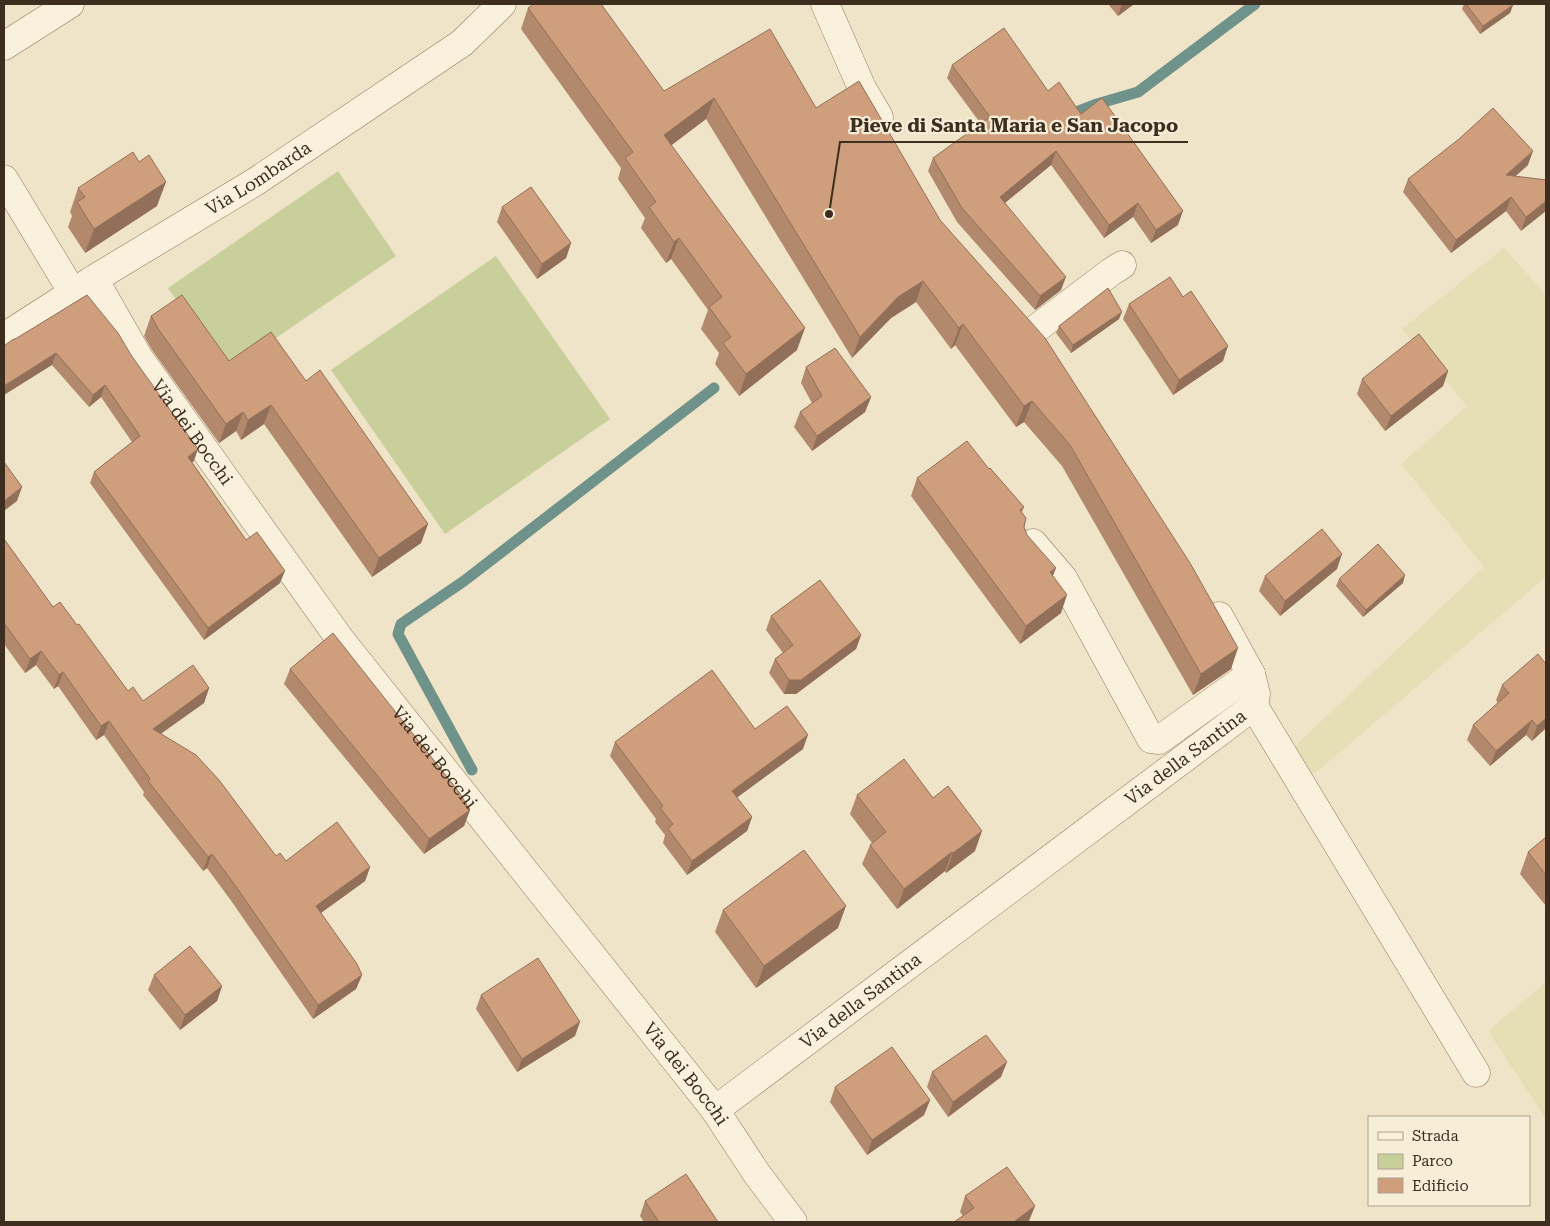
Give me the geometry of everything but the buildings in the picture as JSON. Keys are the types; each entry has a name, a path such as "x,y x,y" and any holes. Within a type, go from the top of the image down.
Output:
{"street":[{"path":"4,46 70,4"},
{"name":"Via Lombarda","path":"4,337 83,286 255,182 462,43 502,4"},
{"path":"825,4 862,88 891,138"},
{"name":"Via dei Bocchi","path":"4,179 139,358 340,639 715,1110 757,1174 793,1222"},
{"path":"1014,310 1041,341 1111,272 1122,266"},
{"path":"1033,543 1063,578 1151,739 1159,740 1251,674"},
{"name":"Via della Santina","path":"715,1110 1254,706 1256,694 1251,674 1208,598"},
{"path":"1254,706 1476,1074"}],"shaded area":[{"path":"1504,248 1546,295 1546,577 1313,775 1295,746 1484,567 1401,464 1467,406 1402,329"},
{"path":"1546,982 1546,1119 1488,1031"}],"green space":[{"path":"338,171 396,256 226,372 168,288"},
{"path":"496,256 610,419 445,534 331,370"}],"waterway":[{"path":"1068,120 1079,111 1138,92 1255,4"},
{"path":"472,770 398,634 401,624 464,581 714,388"}],"place":[{"name":"Pieve di Santa Maria e San Jacopo","path":"829,214"}]}
